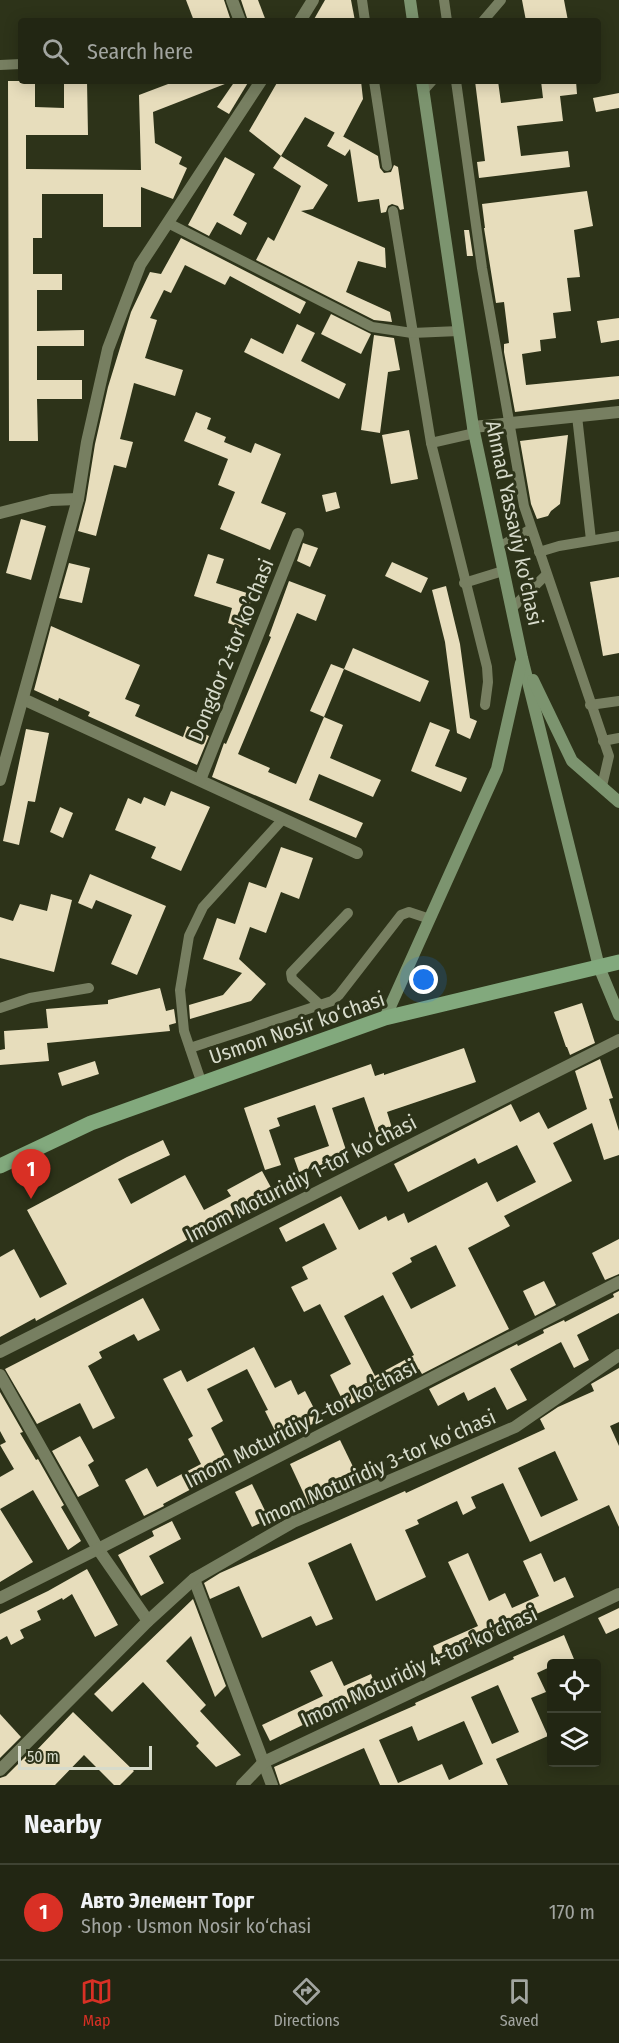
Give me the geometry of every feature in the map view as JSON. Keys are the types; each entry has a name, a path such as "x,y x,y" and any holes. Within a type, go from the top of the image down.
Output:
{"main road":[{"path":"410,0 413,18"},
{"name":"Ahmad Yassaviy ko'chasi","path":"423,86 474,430 522,658 599,967 619,1015"},
{"path":"522,658 572,761 619,802"},
{"path":"385,1018 498,769 522,658"},
{"name":"Usmon Nosir ko‘chasi","path":"0,1166 91,1123 385,1018 619,962"}],"street":[{"path":"232,0 239,18"},
{"path":"302,18 313,0"},
{"path":"0,780 78,499 87,442 108,349 140,265 259,84"},
{"path":"474,430 509,423 619,412"},
{"path":"0,513 51,500 78,499"},
{"name":"Dongdor 2-tor koʼchasi","path":"200,780 298,534"},
{"path":"23,699 357,853"},
{"name":"Imom Moturidiy 1-tor koʻchasi","path":"0,1352 619,1040"},
{"name":"Imom Moturidiy 2-tor koʻchasi","path":"0,1598 98,1550 619,1282"},
{"name":"Imom Moturidiy 3-tor koʻchasi","path":"0,1770 148,1621 194,1579 293,1522 515,1427 619,1355"},
{"path":"0,1375 98,1550 148,1621"},
{"path":"194,1579 272,1785"},
{"name":"Imom Moturidiy 4-tor koʻchasi","path":"242,1785 264,1762 619,1594"}],"lane":[{"path":"362,0 365,18"},
{"path":"444,0 447,18"},
{"path":"486,18 501,0"},
{"path":"0,65 18,64"},
{"path":"374,84 387,166"},
{"path":"456,84 482,268 524,506 609,756 602,786"},
{"path":"393,211 431,443 487,668 485,705"},
{"path":"168,223 372,327 412,333 459,331"},
{"path":"577,416 591,540"},
{"path":"431,443 474,430"},
{"path":"499,547 531,529"},
{"path":"539,552 559,546 619,536"},
{"path":"464,583 504,571"},
{"path":"512,608 546,575"},
{"path":"590,705 619,700"},
{"path":"603,741 619,738"},
{"path":"202,1084 184,1031 180,990 189,936 203,906 283,819"},
{"path":"190,1048 332,1001 401,915 409,912 430,919"},
{"path":"320,1005 292,980 291,973 348,913"},
{"path":"0,1008 30,998 89,988"}],"building":[{"path":"186,0 224,0 230,18 193,18"},
{"path":"241,0 258,0 265,18 247,18"},
{"path":"325,0 351,0 354,18 315,18"},
{"path":"522,0 564,0 567,18 525,18"},
{"path":"8,81 18,81 18,84 35,84 35,107 64,108 64,84 87,84 88,135 26,135 26,169 141,170 139,95 168,84 225,84 153,112 155,143 182,157 179,164 187,168 173,199 141,187 141,227 103,227 103,194 42,194 42,238 33,238 33,274 62,274 62,290 37,290 37,331 84,330 84,346 37,346 37,380 82,380 82,399 37,399 38,441 9,441"},
{"path":"233,84 247,84 229,114 217,107"},
{"path":"276,84 361,84 363,99 343,137 305,117 281,156 249,131"},
{"path":"475,84 498,84 501,103 543,98 541,84 576,84 577,94 560,96 563,121 517,126 521,156 568,151 570,167 479,178 477,162 485,161"},
{"path":"619,93 619,108 596,112 593,98"},
{"path":"335,132 378,156 380,168 384,173 391,172 394,165 398,167 404,209 400,210 398,206 392,204 388,206 386,212 381,213 379,199 358,202 350,149 345,156 327,146"},
{"path":"281,156 328,185 313,209 301,211 385,248 386,268 358,261 346,292 390,312 392,322 374,320 256,260 268,237 274,241 301,186 273,168"},
{"path":"225,157 255,174 233,215 247,223 241,235 217,222 209,236 188,225"},
{"path":"587,191 593,226 574,230 580,277 567,278 571,311 553,313 556,338 540,340 541,351 522,354 526,385 619,376 619,399 515,412 504,352 504,344 509,343 504,302 496,303 482,204"},
{"path":"464,230 469,230 473,256 467,256"},
{"path":"181,238 306,302 300,314 230,276 225,285 185,265 171,293 164,290 150,318 157,320 145,358 183,370 175,396 134,383 120,439 133,442 126,468 114,465 96,536 78,531 108,387 131,312 150,272 161,274"},
{"path":"331,314 371,334 361,354 321,334"},
{"path":"619,318 619,340 601,343 597,321"},
{"path":"297,324 315,333 301,361 346,384 339,399 244,352 251,338 283,354"},
{"path":"374,335 394,338 400,370 388,372 380,433 361,430"},
{"path":"196,412 211,418 207,429 226,437 224,442 251,453 255,443 281,454 261,503 286,513 270,550 220,529 235,492 218,485 228,459 184,441"},
{"path":"409,430 418,479 391,484 382,435"},
{"path":"568,435 560,504 548,516 537,519 531,504 520,441"},
{"path":"336,492 340,508 326,512 322,495"},
{"path":"21,519 46,526 31,580 6,573"},
{"path":"303,543 318,548 310,567 297,561"},
{"path":"208,554 224,559 216,583 253,595 242,628 228,623 232,608 194,596"},
{"path":"392,562 428,578 421,593 385,576"},
{"path":"69,563 90,568 82,603 59,598"},
{"path":"619,577 619,653 603,656 590,582"},
{"path":"289,581 326,595 316,621 297,613 238,754 270,768 268,772 296,784 324,717 343,725 330,758 381,780 373,797 319,774 309,800 363,823 356,838 212,777 224,743 226,744 271,637 269,636"},
{"path":"446,586 460,644 470,718 477,721 470,739 457,733 445,642 432,590"},
{"path":"51,626 140,665 125,699 140,705 135,716 183,737 187,726 209,736 197,765 88,716 90,712 34,690"},
{"path":"353,648 429,681 420,702 344,669"},
{"path":"331,664 344,669 324,717 310,711"},
{"path":"430,722 450,730 435,766 467,778 461,792 411,771"},
{"path":"26,729 49,733 35,802 28,801 19,845 3,841"},
{"path":"171,791 210,807 181,871 151,858 156,847 115,830 128,798 141,804 144,797 165,806"},
{"path":"60,807 73,813 63,838 50,832"},
{"path":"281,847 313,858 299,899 281,892 266,933 250,927 239,959 266,984 251,1001 190,1019 189,1005 223,995 242,973 203,959 217,918 235,924 249,882 266,888"},
{"path":"90,874 166,906 137,975 111,964 132,915 96,900 92,909 78,903"},
{"path":"51,894 72,900 54,972 0,958 0,917 13,921 20,904 47,911"},
{"path":"160,988 166,1011 174,1009 176,1023 169,1025 170,1031 47,1043 49,1061 0,1065 0,1050 5,1049 4,1031 48,1028 46,1009 108,1004 108,1000"},
{"path":"582,1003 595,1043 570,1055 554,1012"},
{"path":"464,1048 476,1082 387,1112 393,1131 378,1137 364,1097 332,1108 348,1156 299,1172 294,1158 329,1146 315,1105 277,1118 280,1126 269,1130 281,1165 265,1170 244,1108 371,1064 375,1076 384,1073 384,1075"},
{"path":"600,1059 613,1098 609,1099 619,1131 619,1155 604,1160 592,1123 553,1143 572,1181 504,1216 510,1226 468,1248 509,1329 422,1374 419,1369 346,1407 330,1375 351,1364 320,1304 304,1312 291,1287 308,1279 302,1267 337,1249 324,1223 286,1242 279,1228 341,1196 359,1230 386,1216 388,1221 404,1213 408,1223 487,1182 497,1202 536,1182 517,1145 478,1164 475,1158 408,1192 394,1164 511,1104 520,1122 539,1112 548,1129 587,1109 575,1071","holes":["436,1245 456,1286 411,1309 392,1273 412,1262 410,1258","383,1295 414,1355 375,1376 344,1316"]},
{"path":"95,1061 99,1074 62,1086 58,1073"},
{"path":"163,1140 170,1155 118,1179 131,1204 185,1175 204,1210 231,1196 227,1190 262,1171 274,1193 36,1321 35,1318 0,1337 0,1257 14,1249 40,1298 67,1284 27,1210"},
{"path":"619,1239 619,1274 605,1280 592,1253"},
{"path":"544,1281 556,1305 535,1316 523,1291"},
{"path":"619,1291 619,1313 577,1335 589,1360 574,1368 561,1342 510,1369 527,1400 507,1410 495,1387 468,1401 464,1392 438,1406 429,1389 517,1344 518,1346 544,1333 543,1330 564,1320 565,1322 614,1297 613,1294"},
{"path":"143,1298 160,1330 138,1341 134,1334 99,1352 102,1358 88,1366 115,1418 93,1429 80,1403 37,1424 5,1369"},
{"path":"254,1347 275,1388 291,1380 298,1395 305,1391 320,1420 280,1441 265,1411 268,1410 247,1369 207,1389 223,1421 211,1428 231,1468 144,1516 125,1480 147,1468 157,1487 201,1464 188,1439 193,1436 163,1379 181,1370 187,1382"},
{"path":"619,1368 619,1422 610,1426 619,1446 619,1527 609,1505 530,1542 503,1483 471,1497 476,1508 463,1515 457,1501 417,1520 419,1524 405,1530 426,1577 376,1601 351,1543 308,1563 333,1619 316,1626 311,1616 262,1638 239,1586 210,1599 204,1583 220,1573 405,1491 406,1493 545,1429 540,1419 558,1407 594,1391 591,1384","holes":["555,1451 578,1500 541,1517 518,1468"]},
{"path":"0,1392 23,1432 20,1433 36,1460 38,1459 64,1505 61,1507 81,1541 68,1550 33,1490 0,1509 0,1477 14,1469 0,1445 6,1442 0,1431"},
{"path":"80,1436 94,1461 88,1465 99,1486 78,1497 52,1451"},
{"path":"340,1440 360,1481 309,1505 290,1464"},
{"path":"252,1484 269,1519 252,1527 235,1492"},
{"path":"0,1509 33,1562 0,1582"},
{"path":"172,1521 181,1539 149,1556 164,1583 141,1596 118,1555 154,1536 152,1531"},
{"path":"468,1553 489,1601 505,1593 512,1608 539,1596 523,1561 541,1553 554,1582 565,1577 574,1597 438,1659 433,1646 478,1626 448,1562"},
{"path":"87,1569 118,1625 95,1637 72,1594 37,1611 41,1620 20,1630 24,1638 11,1645 7,1636 0,1640 0,1614"},
{"path":"193,1599 226,1686 215,1697 191,1636 166,1661 206,1705 200,1711 241,1755 216,1767 196,1746 199,1743 143,1682 112,1712 94,1694"},
{"path":"619,1608 619,1628 606,1634 598,1618"},
{"path":"564,1635 574,1659 547,1659 547,1668 537,1673 546,1692 531,1698 547,1736 496,1759 508,1785 380,1785 364,1748 280,1785 274,1767 514,1659 513,1657","holes":["498,1685 519,1732 492,1744 471,1697","464,1721 483,1764 449,1780 442,1764 398,1783 379,1740 412,1726 418,1741"]},
{"path":"332,1661 344,1686 371,1674 376,1687 350,1698 352,1701 270,1741 262,1725 323,1696 310,1671"},
{"path":"73,1712 134,1771 120,1785 114,1785 84,1755 55,1785 0,1785 0,1778 6,1776 32,1750 34,1753"},
{"path":"0,1714 21,1737 0,1758"}],"place":[{"name":"Авто Элемент Торг","path":"31,1199"}]}
